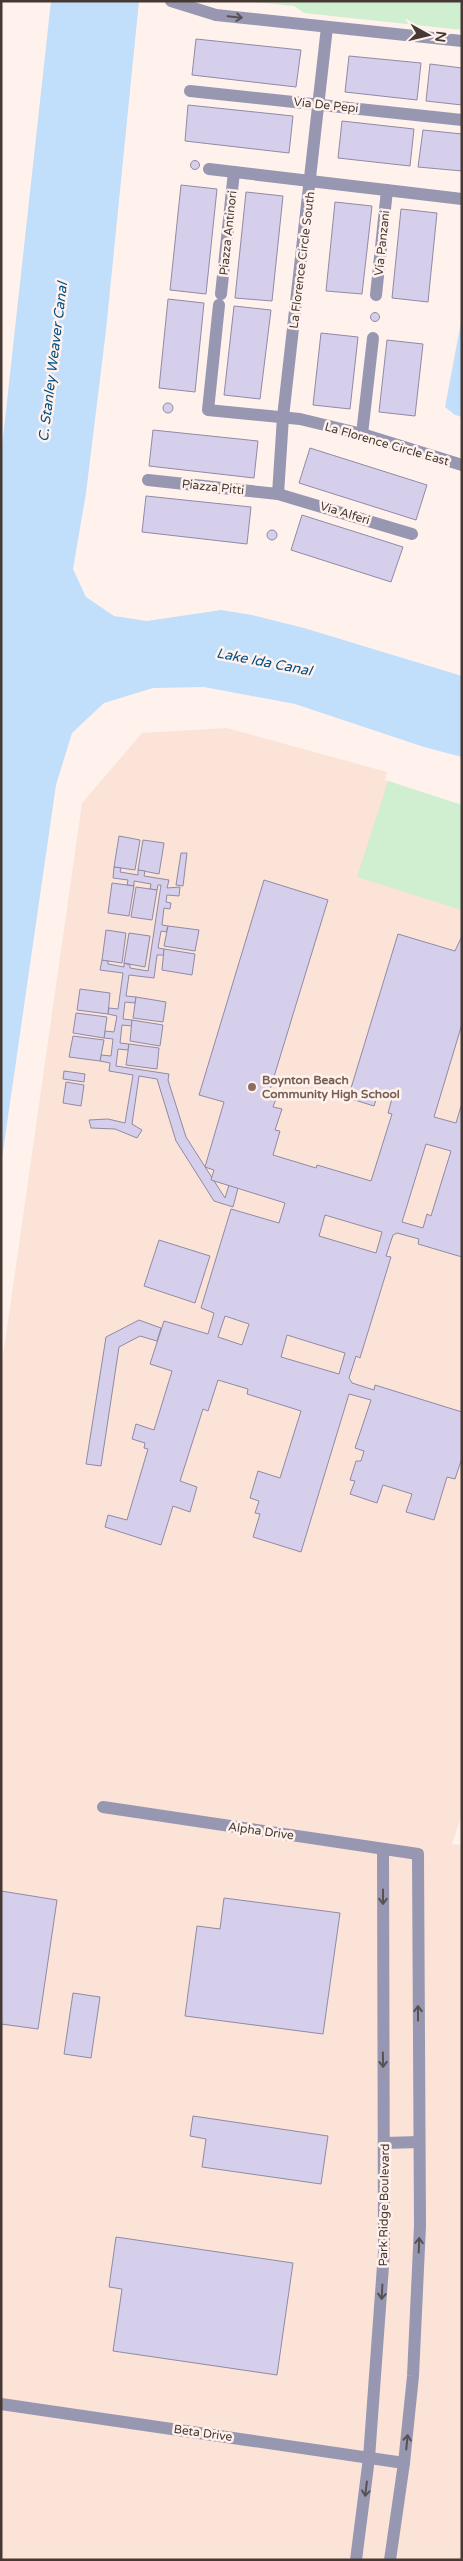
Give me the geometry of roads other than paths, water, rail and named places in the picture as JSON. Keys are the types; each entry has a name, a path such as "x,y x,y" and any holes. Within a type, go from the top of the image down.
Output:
{"street":[{"path":"171,1 204,6 216,15 462,41"},
{"name":"La Florence Circle South","path":"278,494 283,417 327,27"},
{"name":"Via De Pepi","path":"190,91 462,120"},
{"name":"Piazza Antinori","path":"208,169 462,198"},
{"name":"Piazza Antinori","path":"234,172 208,410 283,417"},
{"name":"Via Panzani","path":"376,296 387,190"},
{"path":"362,434 372,338"},
{"name":"La Florence Circle East","path":"283,417 362,434 462,466"},
{"name":"Piazza Pitti","path":"148,480 278,494"},
{"name":"Via Alferi","path":"278,494 412,534"},
{"name":"Alpha Drive","path":"103,1807 418,1854 419,2142"},
{"name":"Park Ridge Boulevard","path":"356,2560 370,2458 384,2260 383,1849"},
{"path":"384,2142 419,2142 420,2226 413,2376 404,2464 390,2560"},
{"name":"Beta Drive","path":"1,2404 404,2464"}],"water":[{"path":"51,1 139,1 106,330 86,493 73,569 86,597 114,616 147,621 221,610 252,615 304,628 462,676 462,757 424,747 295,704 204,687 153,688 104,703 72,733 56,785 1,1165 1,456"},
{"path":"462,317 462,417 455,415 445,407"}],"place":[{"name":"Boynton Beach Community High School","path":"252,1087"}],"water label":[{"name":"C. Stanley Weaver Canal","path":"53,362"},
{"name":"Lake Ida Canal","path":"264,662"}]}
